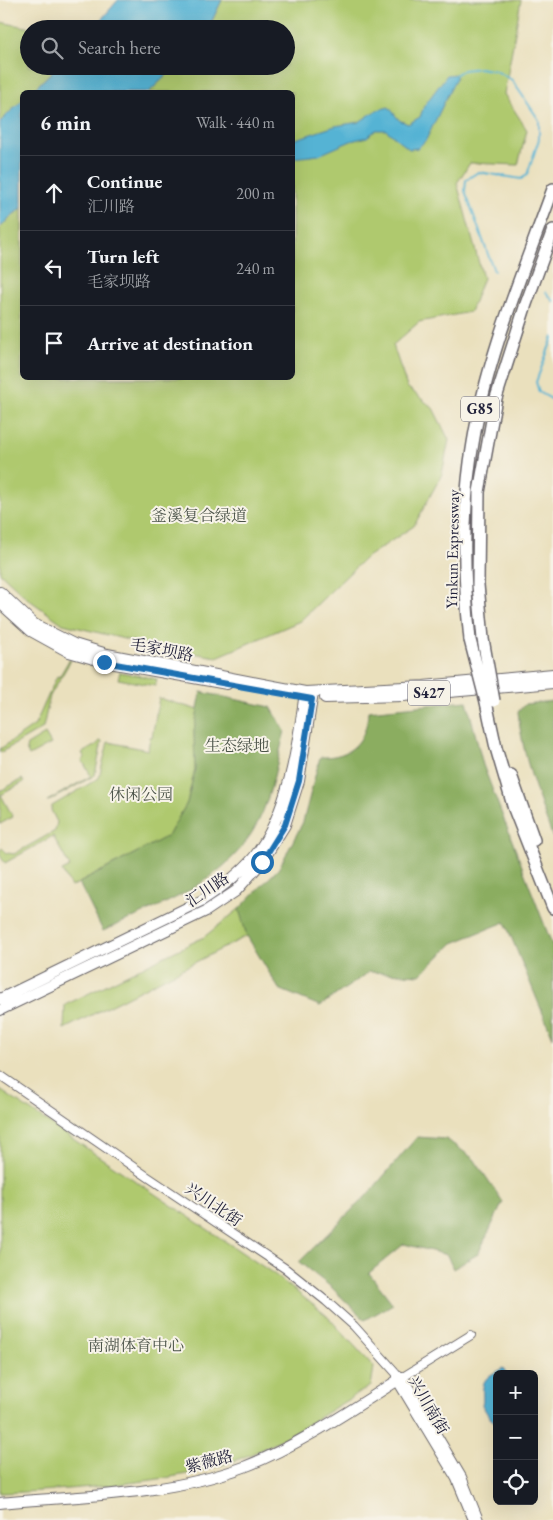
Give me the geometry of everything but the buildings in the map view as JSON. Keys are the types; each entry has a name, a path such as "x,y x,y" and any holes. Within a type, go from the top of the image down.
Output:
{"highway":[{"name":"Yinkun Expressway","path":"553,189 488,376 473,443 467,494 465,552 470,640 490,702 498,738 553,888"},
{"name":"Yinkun Expressway","path":"553,230 526,304 496,398 479,492 478,585 496,748 514,809 553,908"}],"main road":[{"name":"毛家坝路","path":"0,592 34,624 74,644 107,654 308,695"},
{"name":"毛家坝路","path":"0,603 31,631 69,652 104,662 308,695"},
{"name":"S427","path":"308,695 553,674"},
{"name":"S427","path":"308,695 403,696 553,682"},
{"name":"汇川路","path":"0,999 202,901 228,884 254,857 276,820 291,777 308,695"},
{"name":"汇川路","path":"0,1010 206,911 236,891 262,862 285,825 299,781 308,695"},
{"name":"紫薇路","path":"0,1503 169,1487 243,1467 271,1455 333,1421 399,1378"}],"street":[{"name":"兴川北街","path":"0,1075 286,1269 354,1326 399,1378"},
{"path":"399,1378 471,1335"},
{"name":"兴川南街","path":"399,1378 456,1479 473,1520"},
{"name":"兴川南街","path":"399,1378 462,1477 479,1520"}],"green space":[{"name":"釜溪复合绿道","path":"222,0 521,0 504,94 527,130 518,165 470,163 457,183 483,278 470,312 419,322 393,345 407,387 433,408 449,440 442,474 414,526 364,559 300,621 217,657 157,647 63,624 28,599 0,573 0,228 20,210 20,380 295,380 295,90 151,90 167,75 295,75 295,20 212,20"},
{"path":"0,22 20,26 20,75 49,75 33,90 20,90 20,102 0,122"},
{"path":"69,660 71,660 50,696 43,728 0,753 0,749 35,725 57,676 59,677"},
{"path":"120,672 157,679 155,686 118,679"},
{"name":"生态绿地","path":"201,692 271,707 285,731 271,789 263,812 245,843 229,861 210,877 170,901 103,931 79,883 168,836 187,803 195,769 194,731"},
{"name":"休闲公园","path":"159,698 198,710 194,731 195,769 187,803 168,836 71,887 62,871 70,867 53,836 5,863 0,856 2,848 7,853 14,854 55,831 57,822 51,810 52,806 99,778 108,742 148,750"},
{"path":"467,701 483,765 553,947 553,1038 505,922 453,943 420,975 369,972 320,1006 279,989 247,936 239,909 279,868 303,822 320,757 331,757 349,751 355,746 361,739 364,731 368,711"},
{"path":"553,701 553,838 527,760 518,712 525,704"},
{"path":"45,734 51,744 29,756 26,749 27,745"},
{"path":"102,741 95,775 47,801 91,776 82,760 85,758 82,753"},
{"path":"22,779 24,782 1,795 13,817 0,824 0,791"},
{"path":"239,909 247,936 64,1029 65,1005 204,937"},
{"name":"南湖体育中心","path":"0,1090 274,1274 326,1315 374,1367 371,1386 269,1446 218,1466 186,1474 136,1482 0,1493"},
{"path":"417,1137 446,1139 474,1159 503,1202 478,1254 453,1269 447,1255 404,1244 369,1273 393,1304 365,1320 331,1287 299,1262 369,1193"}],"water":[{"path":"118,0 222,0 212,20 101,20"},
{"path":"456,74 456,78 426,140 418,148 409,149 386,130 376,130 367,137 351,141 319,155 295,158 295,139 335,126 359,122 377,110 389,107 399,120 408,124 420,117 424,106 447,75"},
{"path":"49,75 167,75 151,90 33,90"},
{"path":"20,102 20,210 0,228 0,122"},
{"path":"493,1374 493,1421 482,1405 483,1384"}],"waterway":[{"path":"455,75 463,70 480,68 496,71 512,80 539,120 539,139 527,175 521,179 478,172 466,180 465,191 494,271"},
{"path":"546,292 553,301"},
{"path":"553,337 536,382 539,392 553,400"}],"route":[{"path":"104,662 312,699 299,781 285,825 262,862"}]}
